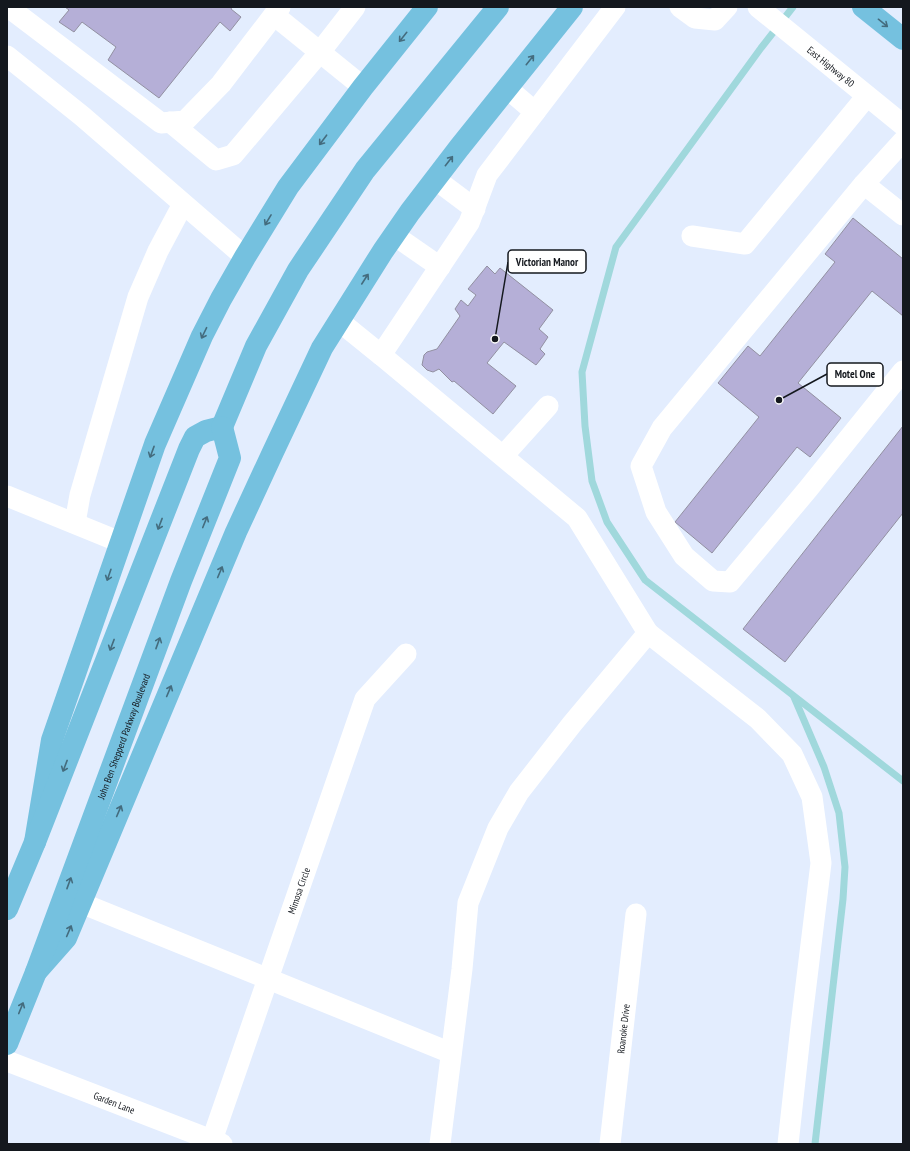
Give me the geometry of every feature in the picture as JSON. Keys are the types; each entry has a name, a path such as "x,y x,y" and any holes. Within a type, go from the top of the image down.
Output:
{"main road":[{"path":"35,842 52,740 155,444 176,394 212,318 245,257 288,187 363,87 427,7"},
{"path":"546,39 553,7"},
{"path":"36,972 66,938 242,519 322,348 394,235 507,88 572,7"},
{"path":"863,7 903,39"},
{"path":"7,909 12,881 35,842 195,437 206,431 222,427 256,346 302,264 365,170 494,13"},
{"name":"John Ben Shepperd Parkway Boulevard","path":"7,1044 36,972 176,596 230,458 222,427"}],"street":[{"path":"8,7 161,124 185,120 220,84 277,11 320,52 363,87"},
{"path":"170,122 216,160 233,155 320,52 355,7"},
{"path":"381,355 469,223 487,175 615,7"},
{"path":"680,7 695,18 716,20 727,7"},
{"name":"East Highway 80","path":"758,7 903,125"},
{"path":"7,56 82,116 245,257"},
{"path":"507,88 535,112"},
{"path":"692,236 745,244 867,96"},
{"path":"903,141 864,184 662,428 641,466 656,512 684,556 713,582 730,582 808,489 903,371"},
{"path":"436,179 475,209"},
{"path":"864,184 903,215"},
{"path":"75,523 80,495 138,296 158,251 183,204"},
{"path":"394,235 440,267"},
{"path":"339,321 577,518 648,633 758,719 792,754 812,797 821,863 788,1144"},
{"path":"503,456 548,406"},
{"path":"7,496 120,542"},
{"path":"440,1144 462,969 468,903 498,828 519,792 572,724 648,633"},
{"name":"Mimosa Circle","path":"217,1142 268,978 365,699 406,654"},
{"path":"81,903 451,1053"},
{"name":"Roanoke Drive","path":"610,1144 636,914"},
{"name":"Garden Lane","path":"7,1062 217,1142"}],"building":[{"path":"65,7 232,7 231,9 241,17 230,31 220,22 159,98 108,60 116,47 82,22 74,32 59,22 69,10"},
{"path":"853,218 903,259 903,316 872,291 798,383 841,418 810,457 797,447 712,553 675,522 759,417 718,383 748,346 760,356 835,262 825,254"},
{"path":"487,266 495,274 500,268 553,310 539,329 548,337 540,349 545,354 536,365 504,342 487,363 516,386 493,414 454,381 452,382 439,369 433,372 427,370 422,365 424,355 427,352 437,349 460,316 455,309 461,300 468,306 476,295 468,289"},
{"path":"903,426 903,513 785,662 743,629"}],"waterway":[{"path":"793,7 761,48 616,247 582,372 585,426 592,481 607,522 645,580 903,781"},
{"path":"794,697 824,767 839,813 845,867 843,899 815,1144"}],"place":[{"name":"Victorian Manor","path":"495,339"},
{"name":"Motel One","path":"779,400"}]}
